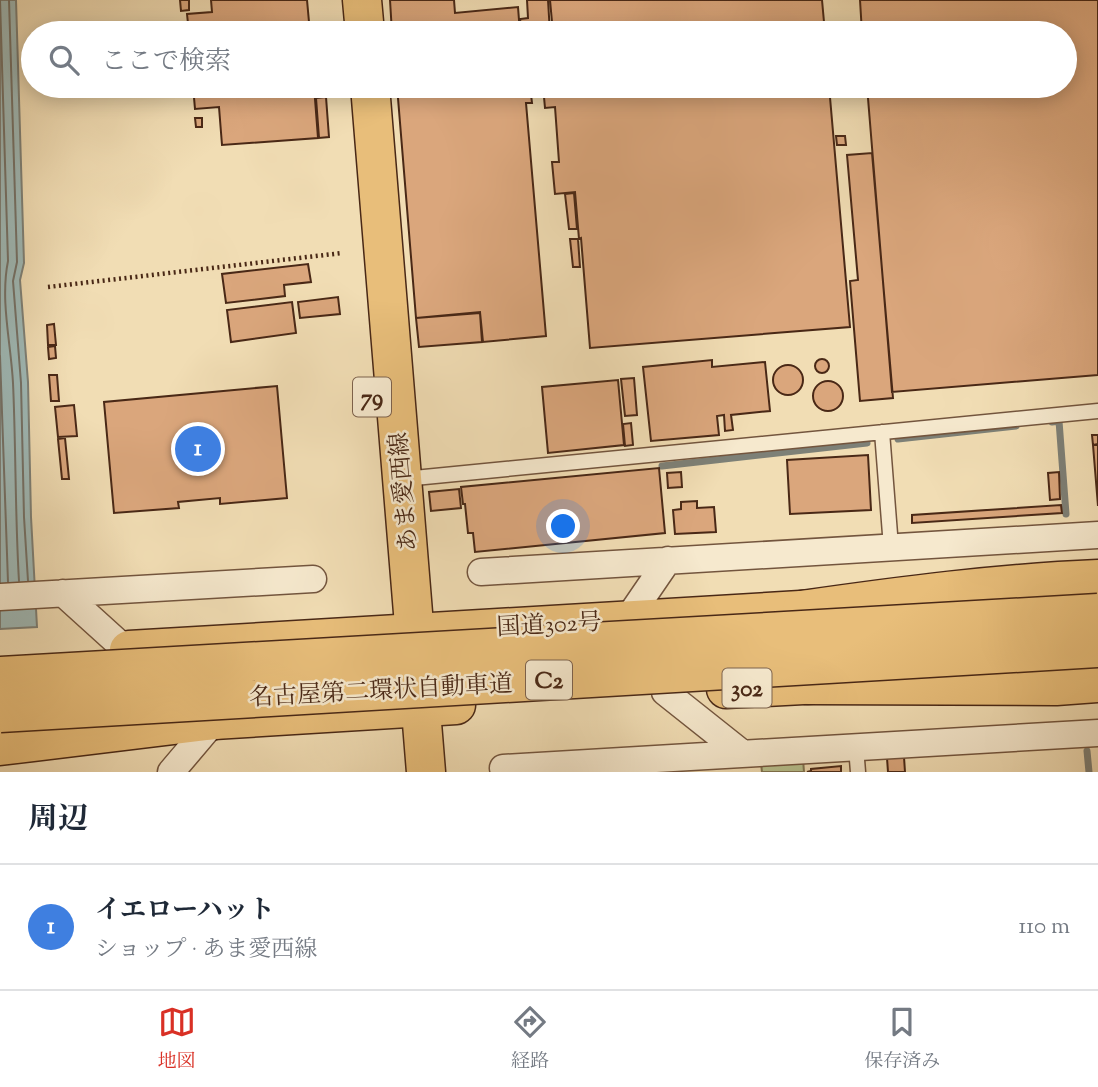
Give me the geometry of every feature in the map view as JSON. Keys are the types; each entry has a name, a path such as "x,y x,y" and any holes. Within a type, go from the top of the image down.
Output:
{"main road":[{"path":"339,0 341,21"},
{"path":"362,0 364,21"},
{"name":"あま愛西線","path":"347,98 409,708 426,772"},
{"name":"あま愛西線","path":"371,98 402,480 402,633"},
{"name":"国道302号","path":"0,657 802,610 895,597 1087,584"},
{"name":"名古屋第二環状自動車道","path":"0,676 1098,613"},
{"name":"名古屋第二環状自動車道","path":"0,713 1098,648"},
{"name":"302","path":"0,732 1098,668"},
{"path":"808,685 1056,686 1098,683"},
{"name":"あま愛西線","path":"402,772 409,708"},
{"path":"0,746 215,720"}],"street":[{"path":"481,572 1098,535"},
{"path":"627,620 668,560"},
{"path":"0,597 313,579"},
{"path":"51,594 126,650"},
{"path":"665,692 743,754"},
{"path":"171,772 215,720"},
{"path":"503,768 743,754 857,760 1098,733"}],"lane":[{"path":"402,480 1098,411"},
{"path":"882,432 891,547"}],"path":[{"path":"48,287 342,253"}],"green space":[{"path":"803,759 804,772 762,772 761,763"}],"water":[{"path":"0,0 16,0 24,263 20,280 28,382 37,627 0,629"}],"building":[{"path":"180,0 189,0 189,10 181,11"},
{"path":"211,0 307,0 309,21 188,21 187,14 212,12"},
{"path":"390,0 454,0 455,13 518,7 519,21 391,21"},
{"path":"527,0 548,0 549,21 520,21 528,18"},
{"path":"550,0 822,0 824,21 552,21"},
{"path":"860,0 1098,0 1098,375 892,392 868,98 1077,98 1077,21 861,21"},
{"path":"194,98 315,98 318,138 222,145 219,107 195,109"},
{"path":"316,98 326,98 329,137 319,138"},
{"path":"398,98 531,98 532,103 526,103 546,336 483,342 480,312 416,318"},
{"path":"544,98 830,98 850,327 590,348 575,192 555,194 552,162 559,162 555,107 545,108"},
{"path":"195,118 202,118 202,127 196,127"},
{"path":"836,136 845,136 846,145 837,145"},
{"path":"872,153 893,398 860,401 850,281 858,280 847,155"},
{"path":"574,193 577,229 569,229 565,194"},
{"path":"570,239 578,239 580,267 573,267"},
{"path":"308,264 311,282 284,285 285,296 226,303 222,274"},
{"path":"338,297 340,314 300,318 298,302"},
{"path":"292,302 296,333 231,342 227,310"},
{"path":"480,313 482,342 419,347 416,318"},
{"path":"54,324 56,345 48,345 47,325"},
{"path":"55,346 56,358 49,359 48,347"},
{"path":"822,359 827,361 827,371 822,373 817,371 815,366 817,361"},
{"path":"712,360 712,367 765,362 770,411 731,415 733,430 725,431 724,415 717,416 719,435 651,441 643,367"},
{"path":"788,365 794,366 802,374 802,386 794,394 788,395 782,394 774,386 773,380 774,374 782,366"},
{"path":"49,375 57,375 59,401 51,401"},
{"path":"634,378 637,415 625,416 621,379"},
{"path":"618,380 624,445 548,453 542,387"},
{"path":"828,381 834,382 842,390 842,402 834,410 828,411 822,410 814,402 813,396 814,390 822,382"},
{"path":"277,386 287,498 220,504 220,498 178,502 179,508 114,513 104,402"},
{"path":"74,405 77,436 58,437 55,407"},
{"path":"631,423 633,445 625,446 623,424"},
{"path":"1092,435 1098,435 1098,444 1093,445"},
{"path":"65,438 69,479 62,479 58,439"},
{"path":"1093,445 1098,445 1098,506"},
{"path":"868,455 871,510 790,514 787,460"},
{"path":"659,468 665,533 475,552 473,533 468,533 461,487"},
{"path":"681,472 682,487 668,488 667,473"},
{"path":"1059,472 1060,499 1050,500 1048,473"},
{"path":"459,489 461,508 431,511 429,492"},
{"path":"697,501 697,508 714,507 716,532 675,534 673,510 681,509 681,502"},
{"path":"1061,505 1062,513 912,523 912,515"},
{"path":"904,757 905,772 888,772 887,758"},
{"path":"841,766 841,772 807,772 811,769"}],"waterway":[{"path":"1052,422 1059,421 1066,514"},
{"path":"898,439 1016,426"},
{"path":"662,466 867,443"},
{"path":"1087,751 1089,772"}],"place":[{"name":"イエローハット","path":"198,449"}]}
